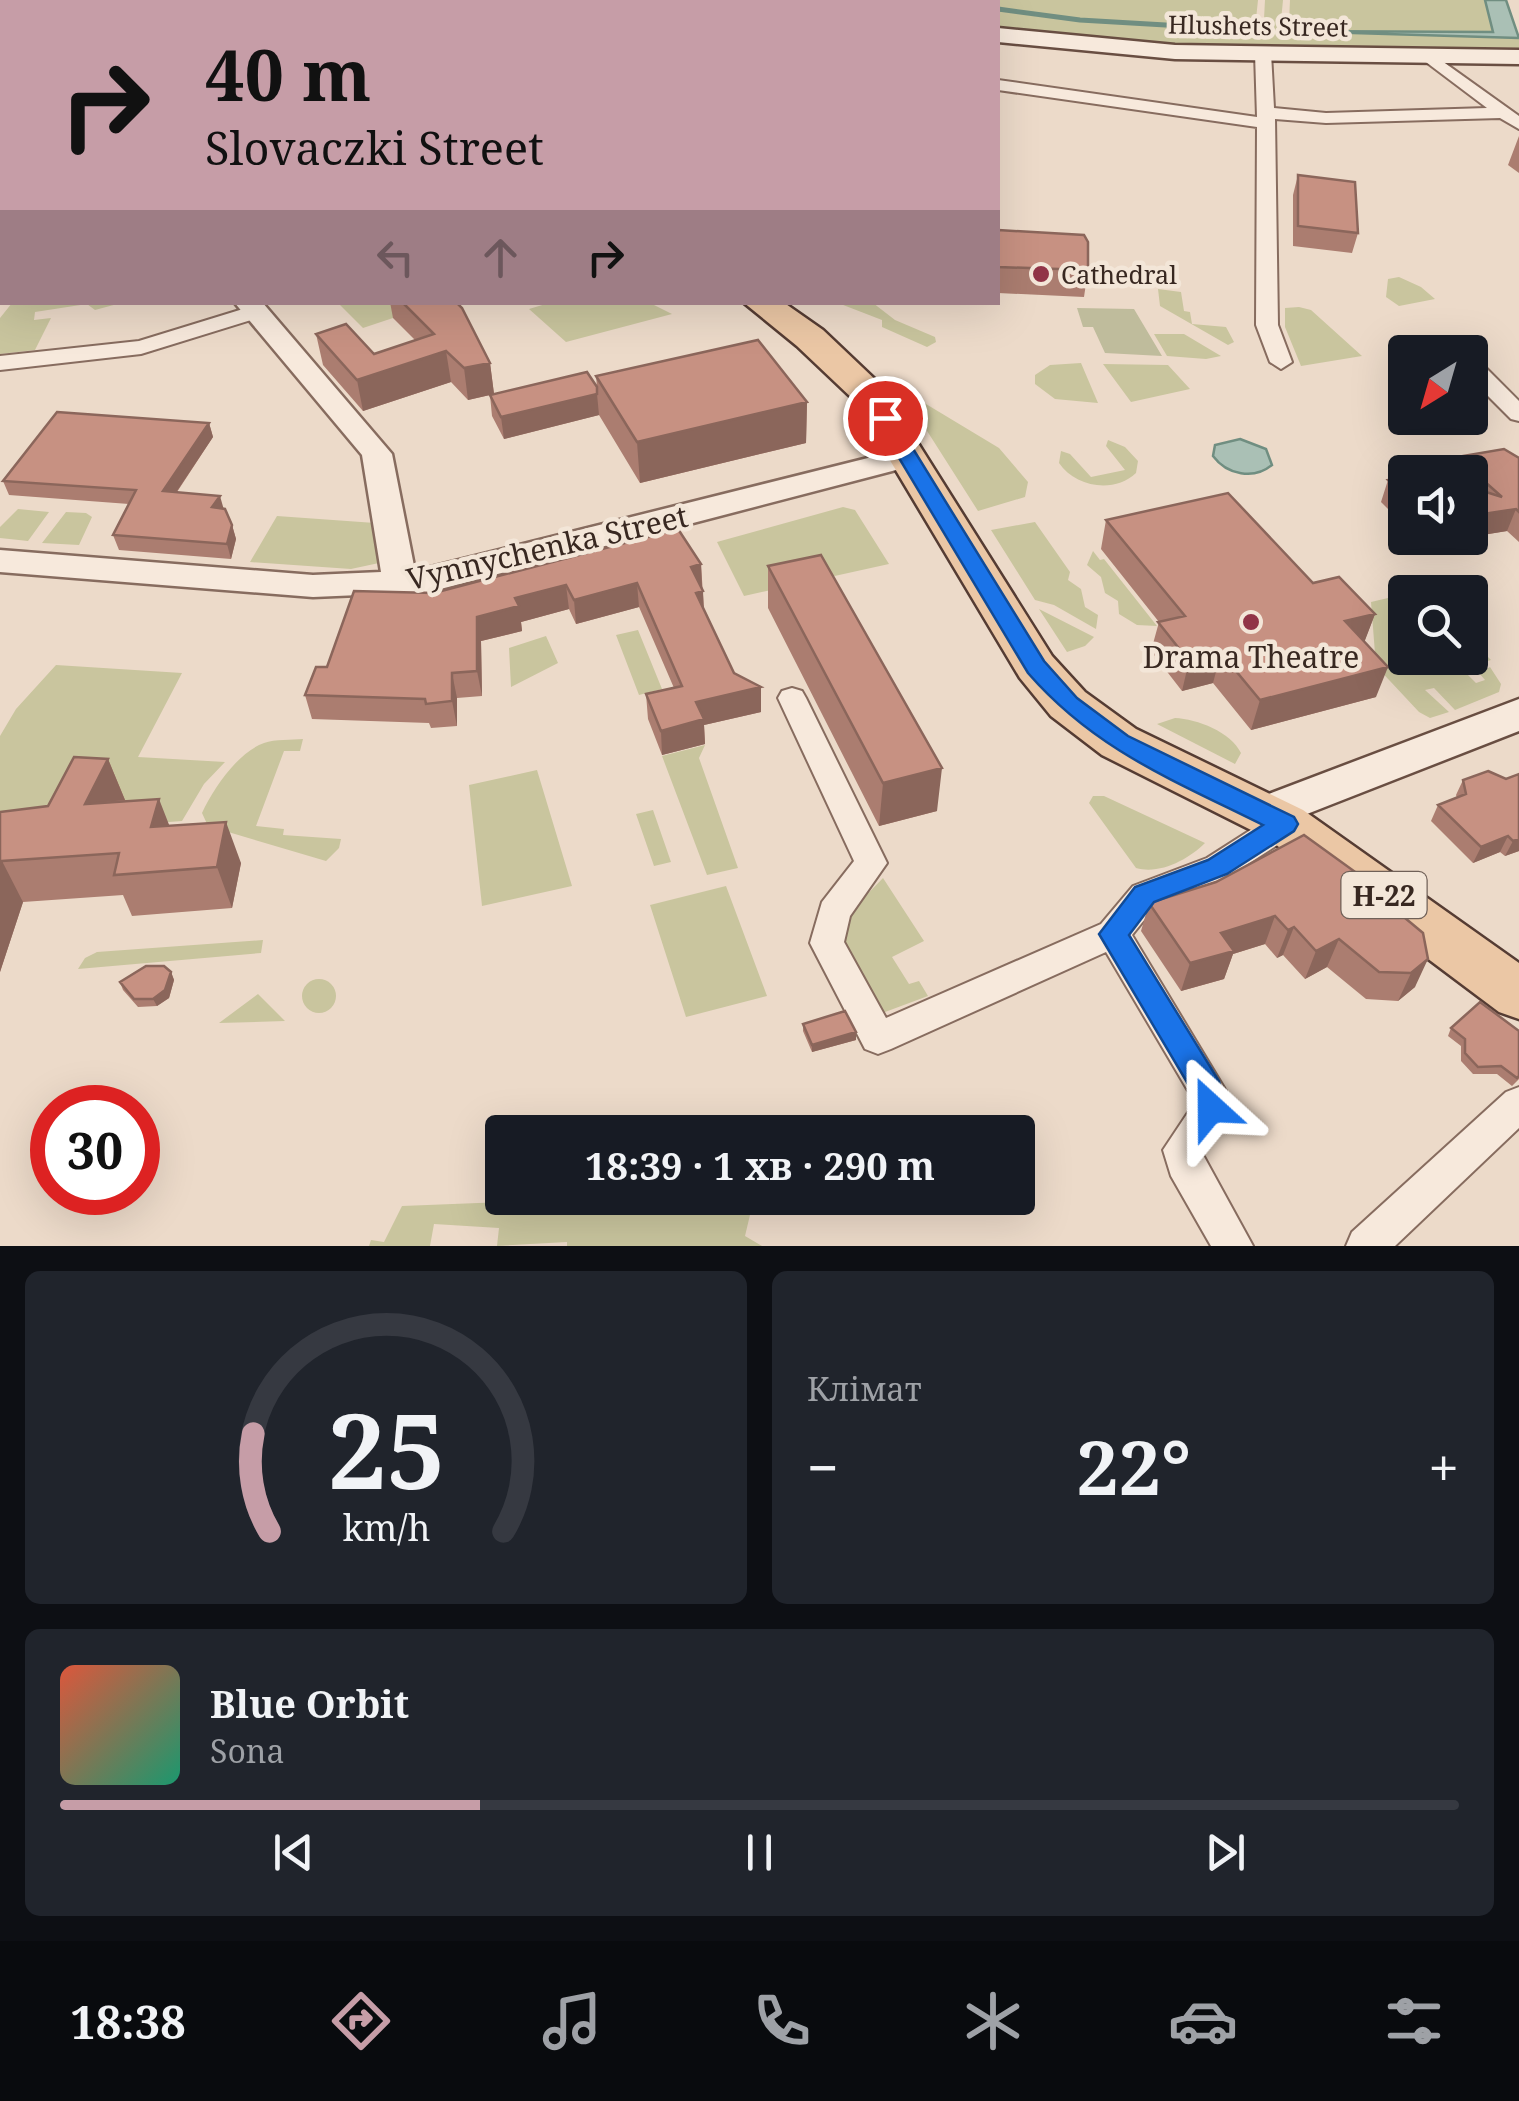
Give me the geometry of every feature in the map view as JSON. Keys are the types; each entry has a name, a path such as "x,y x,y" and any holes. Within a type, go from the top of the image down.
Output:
{"main road":[{"name":"Hlushets Street","path":"1000,35 1128,49 1519,57"},
{"name":"Н-22","path":"764,305 810,338 869,394 1036,667 1068,704 1119,742 1275,819 1519,995"},
{"path":"1275,819 1519,714"}],"street":[{"path":"1263,54 1270,188 1267,326 1281,362"},
{"path":"1428,56 1519,124"},
{"path":"1000,85 1265,118 1503,113"},
{"path":"0,363 142,347 251,307 377,454 400,583"},
{"path":"1488,383 1519,414"},
{"name":"Vynnychenka Street","path":"0,561 313,586 428,581 908,457"},
{"path":"792,698 871,863 834,912 826,943 878,1038 1113,934 1145,895 1218,867 1275,819"},
{"path":"1113,934 1208,1091 1211,1108 1205,1124 1182,1150 1185,1163 1233,1246"},
{"path":"1366,1246 1519,1104"}],"shaded area":[{"path":"1000,0 1258,0 1256,19 1264,19 1265,0 1283,0 1281,21 1289,22 1290,0 1485,0 1494,32 1287,31 1519,38 1519,48 1177,44 1000,27"},
{"path":"1485,0 1506,0 1519,38 1287,31 1493,32"},
{"path":"1399,277 1435,299 1399,306 1386,297 1388,279"},
{"path":"1158,289 1181,292 1184,311 1190,312 1192,324 1226,327 1234,342 1228,345 1160,306"},
{"path":"10,305 80,305 35,312 34,320 51,318 35,350 0,354 0,318"},
{"path":"88,305 114,305 95,310"},
{"path":"340,305 403,305 411,312 363,328"},
{"path":"542,305 654,305 672,314 566,342 529,309"},
{"path":"843,305 876,305 895,320 935,337 936,342 927,347 882,327 882,320"},
{"path":"1077,308 1134,309 1162,356 1105,353 1093,327 1083,327"},
{"path":"1285,308 1311,310 1362,356 1301,366 1285,327"},
{"path":"1154,334 1184,334 1221,356 1167,356"},
{"path":"1081,363 1098,403 1055,399 1035,384 1035,375 1050,365"},
{"path":"1103,364 1168,365 1190,389 1131,402"},
{"path":"908,401 921,401 999,448 1028,482 1025,497 978,511"},
{"path":"1240,439 1266,449 1272,465 1257,473 1241,473 1226,468 1213,456 1215,445"},
{"path":"1108,440 1125,447 1138,461 1136,473 1127,480 1095,485 1075,478 1059,463 1061,451 1070,454 1091,477 1125,470 1106,446"},
{"path":"843,507 855,510 889,564 744,596 717,542"},
{"path":"18,509 49,512 28,541 0,538 0,527"},
{"path":"66,512 92,517 79,545 42,543"},
{"path":"277,516 375,523 379,563 351,569 250,562"},
{"path":"1035,522 1070,572 1068,580 1081,589 1085,607 1098,615 1096,629 1054,605 1035,600 991,530"},
{"path":"1093,551 1100,560 1104,559 1157,626 1137,625 1119,614 1118,601 1105,593 1101,577 1087,565"},
{"path":"1388,598 1388,675 1468,675 1476,683 1485,680 1481,675 1488,675 1490,667 1501,684 1499,692 1455,710 1434,688 1425,690 1449,712 1430,718 1419,712 1376,666 1371,602"},
{"path":"1039,609 1094,637 1085,646 1067,652"},
{"path":"638,630 662,689 639,695 616,635"},
{"path":"546,636 558,663 511,687 509,648"},
{"path":"56,665 182,673 138,757 225,762 204,784 182,821 0,835 0,736 16,709"},
{"path":"1175,718 1203,724 1230,739 1241,753 1235,764 1157,724"},
{"path":"303,739 300,751 284,751 256,826 284,829 283,835 341,839 339,848 326,861 208,826 202,813 207,803 227,772 245,754 268,742"},
{"path":"705,745 699,758 738,868 707,875 662,756"},
{"path":"537,770 572,886 482,906 469,785"},
{"path":"1093,796 1104,796 1205,843 1174,864 1136,868 1089,803"},
{"path":"653,810 671,862 654,866 636,814"},
{"path":"883,878 924,941 892,957 909,984 919,981 928,996 877,1015 842,943 848,914"},
{"path":"726,886 767,996 686,1017 650,905"},
{"path":"263,940 261,953 78,969 85,958 97,952"},
{"path":"319,979 331,984 336,996 331,1008 319,1013 307,1008 302,996 307,984"},
{"path":"258,994 285,1021 219,1023"},
{"path":"485,1203 485,1215 750,1215 745,1236 762,1246 567,1246 567,1242 497,1246 499,1228 434,1224 430,1246 369,1246 371,1240 384,1242 402,1206"}],"building":[{"path":"1298,175 1355,182 1358,233 1298,226"},
{"path":"1000,230 1084,235 1088,242 1088,270 1000,267"},
{"path":"405,305 459,305 490,363 464,368 446,351 357,380 316,334 346,324 374,354 434,334"},
{"path":"758,340 807,402 637,442 596,376"},
{"path":"587,372 597,394 501,417 490,395"},
{"path":"57,412 209,423 163,491 220,496 212,507 225,509 232,525 227,544 113,535 136,490 3,481"},
{"path":"1504,449 1519,458 1519,512 1516,509 1488,513 1488,493 1502,497 1488,485 1488,455 1469,455"},
{"name":"Drama Theatre","path":"1228,493 1313,583 1339,577 1375,614 1345,621 1388,667 1260,700 1221,653 1189,661 1158,622 1185,616 1106,520"},
{"path":"678,529 701,564 691,567 703,591 696,593 734,673 761,687 696,702 704,719 661,731 646,694 682,686 637,583 574,600 566,585 515,598 519,606 477,617 477,671 452,673 452,701 426,704 425,699 305,695 316,667 327,667 354,591 434,593"},
{"path":"821,555 942,768 883,783 768,566"},
{"path":"74,757 108,759 85,804 159,799 151,827 226,822 217,867 114,875 119,853 2,861 0,866 0,812 48,806"},
{"path":"1488,771 1506,779 1519,774 1519,839 1513,841 1508,836 1481,847 1438,805 1466,794 1463,780"},
{"path":"1304,835 1376,887 1375,893 1423,933 1428,959 1411,973 1379,972 1339,939 1316,951 1294,927 1288,930 1275,916 1221,933 1234,951 1190,963 1149,903 1216,882"},
{"path":"146,966 164,966 171,972 165,990 153,999 134,999 120,982"},
{"path":"1480,1002 1519,1031 1517,1078 1501,1066 1478,1067 1465,1053 1465,1039 1451,1028"},
{"path":"845,1011 856,1032 812,1045 803,1024"}],"waterway":[{"path":"1000,9 1080,20 1251,30"}],"place":[{"name":"Cathedral","path":"1041,274"},
{"name":"Drama Theatre","path":"1251,622"}],"route":[{"path":"885,418 1036,667 1068,704 1119,742 1284,824 1230,861 1145,895 1113,934 1208,1091 1211,1108"}]}
